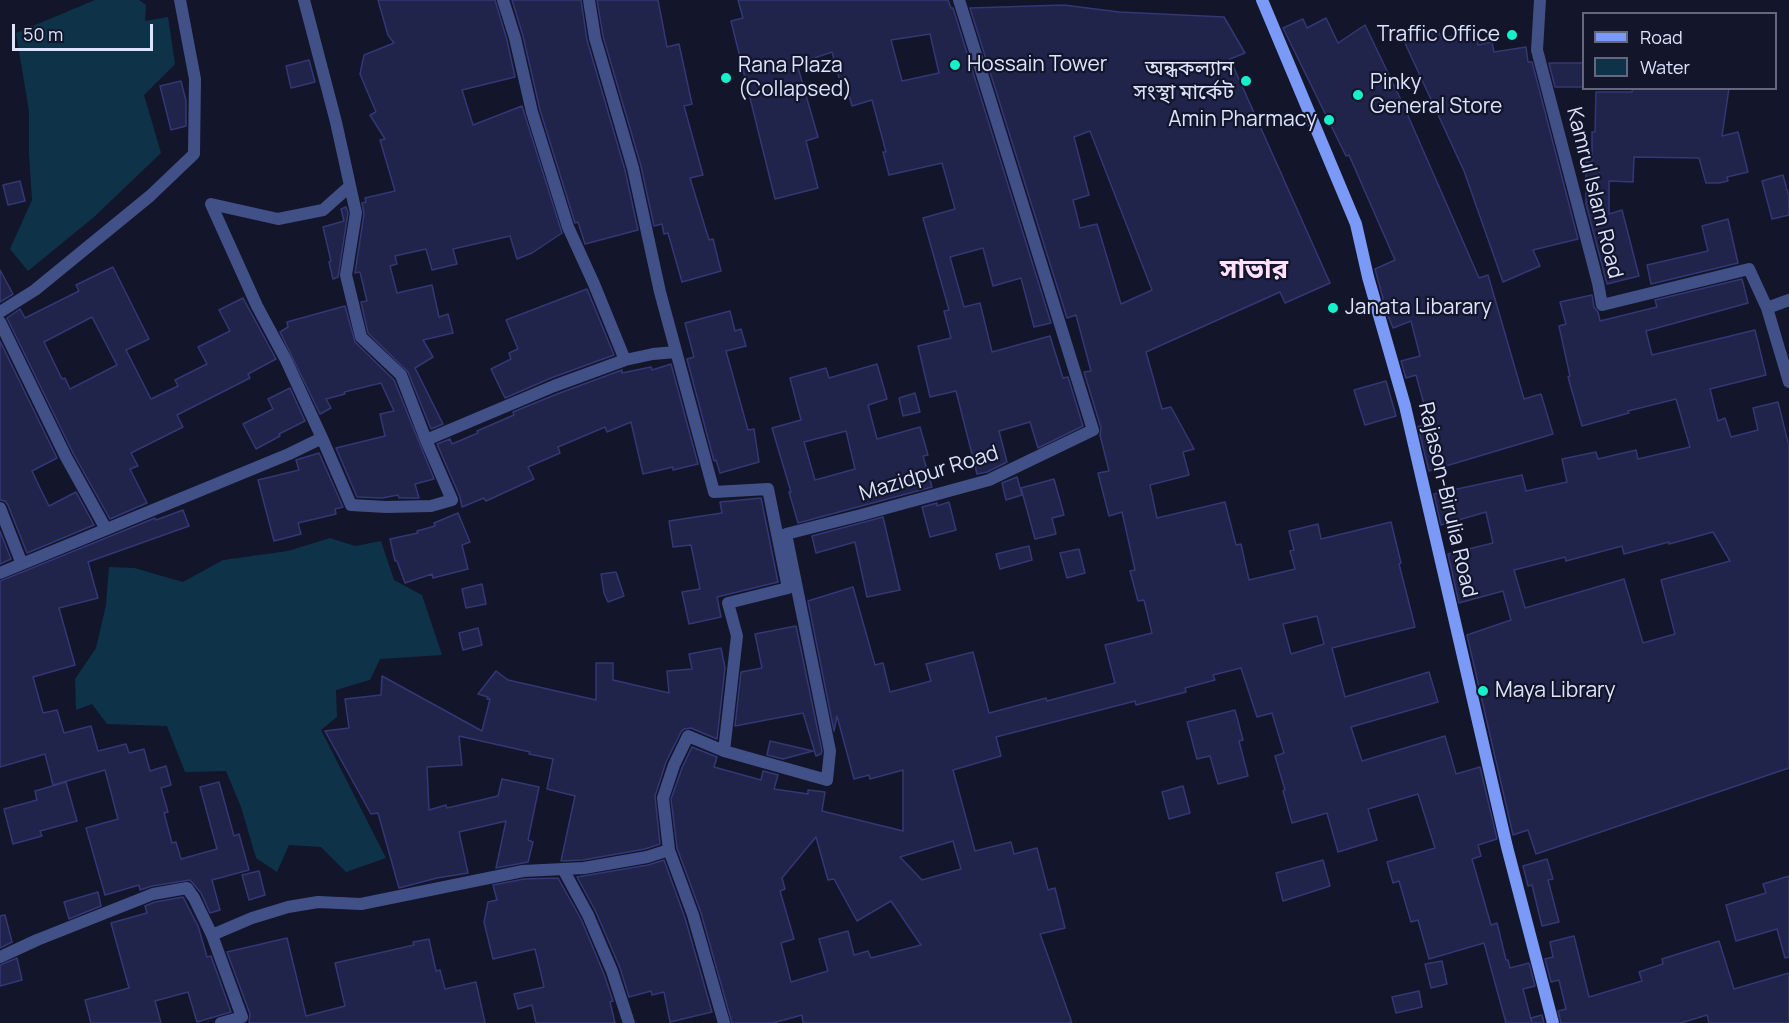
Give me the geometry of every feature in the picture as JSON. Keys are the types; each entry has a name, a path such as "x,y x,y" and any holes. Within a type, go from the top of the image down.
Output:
{"street":[{"path":"0,312 35,290 150,196 194,154 195,79 180,0"},
{"path":"304,0 336,122 356,213 346,275 361,337 401,375 452,500 432,506 351,505 286,360 257,306 211,204 278,219 323,210 350,186"},
{"path":"503,0 515,38 532,112 568,228 625,360"},
{"path":"589,0 594,38 633,168 660,292 714,492 768,489 788,588 728,603 736,636 724,751 688,736 674,765 663,798 669,850 693,915 724,1023"},
{"name":"Mazidpur Road","path":"724,751 827,780 830,751 786,534 861,516 989,480 1093,430 959,0"},
{"name":"Rajason-Birulia Road","path":"1262,0 1356,224 1368,277 1406,406 1506,847 1553,1023"},
{"name":"Kamrul Islam Road","path":"1540,0 1537,50 1602,305 1749,268 1767,308 1788,376"},
{"path":"1767,308 1789,300"},
{"path":"0,322 66,457 106,529"},
{"path":"426,440 554,386 625,360 675,352"},
{"path":"0,573 289,454 322,438"},
{"path":"0,508 22,564"},
{"path":"212,936 252,918 288,907 318,902 361,904 523,872 584,868 647,857 669,850"},
{"path":"563,869 588,915 612,971 629,1023"},
{"path":"0,957 153,894 187,888 212,936 243,1020 221,1023"}],"water":[{"path":"95,0 139,0 146,5 145,21 168,17 175,64 144,95 161,153 94,217 28,271 10,249 32,200 29,111 16,33"},
{"path":"330,538 355,546 381,541 394,580 422,595 442,655 380,659 370,680 336,690 337,717 321,730 386,858 346,872 321,847 289,845 277,872 256,858 241,807 226,771 185,772 167,726 107,724 92,704 76,710 75,679 96,648 106,605 109,567 134,568 183,582 223,560 288,551"}],"building":[{"path":"378,0 495,0 515,77 462,90 473,125 522,106 562,233 532,253 517,259 510,236 453,249 457,264 432,270 426,249 395,256 397,264 390,266 397,293 432,285 439,317 448,314 453,333 423,340 433,357 415,368 443,424 431,429 408,372 368,333 361,302 367,301 360,272 355,273 364,214 362,203 366,202 365,198 395,191 380,140 385,139 370,115 376,112 360,74 364,55 394,43 388,35"},
{"path":"512,0 581,0 587,40 625,170 638,230 585,244 578,222 575,223 540,110"},
{"path":"597,0 658,0 667,47 679,44 692,104 684,106 703,175 690,178 709,240 713,239 721,271 682,282 668,233 664,234 662,224 654,226 641,166 603,36"},
{"path":"738,0 948,0 953,8 1051,323 1034,327 1021,278 993,286 983,248 950,257 964,307 980,303 992,352 1050,336 1063,378 1068,377 1083,426 1038,448 1030,422 999,431 1007,462 987,472 977,474 956,391 930,397 918,346 951,338 944,311 949,310 923,218 955,209 942,163 889,175 883,152 886,152 872,100 852,106 846,84 841,85 832,52 797,64 818,137 806,141 818,188 775,199 731,21 743,18","holes":["930,34 939,73 902,81 891,40"]},
{"path":"1064,5 1119,12 1224,17 1245,53 1230,59 1330,283 1285,303 1280,292 1146,352 1162,409 1171,407 1194,449 1183,452 1189,475 1150,485 1157,518 1225,502 1236,545 1241,544 1249,580 1295,569 1290,551 1294,550 1289,531 1318,524 1321,539 1391,522 1415,627 1332,648 1345,697 1429,672 1438,702 1351,727 1362,761 1445,736 1456,774 1480,767 1497,839 1478,845 1481,856 1472,859 1491,925 1497,923 1510,968 1529,963 1535,986 1523,989 1532,1023 1506,1023 1484,943 1429,959 1418,920 1411,922 1399,881 1393,883 1387,862 1435,848 1418,794 1368,809 1377,840 1338,852 1327,813 1292,823 1275,756 1284,753 1272,713 1257,717 1241,668 1213,675 1215,680 1185,688 1186,692 1136,705 1135,701 996,737 1001,756 953,770 975,851 1011,842 1014,854 1037,848 1048,890 1055,888 1065,928 1040,934 1072,1023 803,1023 802,1015 773,1023 732,1023 701,913 677,848 671,799 692,747 717,757 714,767 761,780 763,771 778,775 774,789 808,794 808,790 825,792 822,811 903,831 903,770 870,779 869,775 854,779 837,716 834,731 808,601 853,587 875,665 883,663 890,692 931,681 926,664 973,652 989,713 1115,683 1105,645 1152,633 1144,600 1138,601 1130,571 1135,570 1122,512 1109,516 1098,473 1109,471 1100,435 1101,428 1084,372 1091,371 1076,315 1067,318 970,8","holes":["1090,131 1152,290 1121,304 1097,224 1080,228 1073,200 1089,195 1074,137","1317,616 1324,644 1291,654 1283,624","816,837 828,880 834,879 857,921 891,901 921,945 871,958 868,951 854,955 848,931 819,939 828,971 791,982 781,943 794,939 780,891 785,889 782,878","953,841 961,869 922,880 900,857"]},
{"path":"1326,18 1338,43 1365,25 1402,102 1479,278 1488,275 1524,399 1541,394 1553,434 1429,471 1418,427 1429,422 1416,375 1406,378 1401,361 1420,356 1411,321 1393,328 1375,269 1395,260 1349,155 1346,156 1283,28 1303,19 1307,28"},
{"path":"1438,30 1442,39 1475,30 1478,45 1492,42 1494,52 1526,47 1528,62 1532,62 1578,239 1533,250 1540,266 1503,282 1464,171 1404,41 1421,33 1423,37"},
{"path":"309,60 315,82 291,88 286,66"},
{"path":"1549,63 1582,63 1582,87 1555,87"},
{"path":"181,81 186,101 186,126 171,130 160,86"},
{"path":"1632,90 1729,90 1722,136 1738,132 1748,172 1727,177 1728,181 1706,183 1699,158 1634,157 1633,182 1609,181 1609,214 1622,210 1639,276 1607,284 1586,204 1586,162 1592,162 1596,92 1632,92"},
{"path":"1783,175 1789,197 1789,215 1772,219 1762,181"},
{"path":"20,181 25,201 8,205 3,185"},
{"path":"346,207 348,213 338,277 333,279 323,227 344,221 341,209"},
{"path":"1728,219 1738,263 1651,284 1647,265 1708,251 1702,226"},
{"path":"113,267 149,339 126,350 151,399 178,386 175,380 207,364 198,347 230,331 219,310 243,298 276,359 248,374 250,378 177,415 183,427 131,453 138,466 130,469 147,503 110,519 73,453 7,318 20,309 25,318 79,291 76,285","holes":["92,317 117,365 70,389 65,378 62,379 44,342"]},
{"path":"0,270 13,294 0,302"},
{"path":"1742,279 1748,303 1646,331 1652,355 1755,330 1766,375 1710,389 1718,421 1725,418 1731,437 1758,430 1753,408 1778,402 1789,446 1789,768 1536,854 1528,830 1513,835 1467,635 1511,620 1503,591 1459,603 1448,554 1493,543 1486,512 1441,525 1434,494 1522,475 1526,491 1567,482 1562,459 1596,452 1598,459 1636,450 1638,459 1690,447 1676,399 1582,426 1568,377 1570,376 1559,326 1566,324 1560,302 1592,295 1600,321 1657,307 1655,300","holes":["1713,532 1730,561 1661,580 1675,634 1643,643 1624,579 1525,608 1514,570 1565,557 1566,561 1622,546 1624,554"]},
{"path":"587,289 614,355 505,398 491,369 511,359 509,353 518,349 506,320"},
{"path":"345,306 355,342 394,380 434,479 415,484 419,498 399,498 398,495 382,498 357,497 336,448 385,436 380,414 394,411 381,383 326,399 331,408 320,414 280,332 288,327 287,322"},
{"path":"730,311 735,331 741,329 746,346 726,351 748,430 754,429 759,462 720,473 716,460 714,461 687,359 694,357 685,323"},
{"path":"0,341 57,458 32,471 49,506 76,492 94,525 27,553 8,505 5,501 0,500"},
{"path":"671,364 698,464 643,474 631,422 607,432 605,427 558,447 560,453 528,467 534,479 486,501 484,498 462,507 460,497 437,444 450,439 452,444 514,415 513,412 622,370 622,373 651,367 652,370"},
{"path":"877,364 887,399 868,405 877,439 920,427 928,455 923,456 932,487 798,523 772,428 801,420 790,378 826,368 829,378","holes":["846,431 855,469 815,480 804,442"]},
{"path":"1386,381 1396,416 1365,425 1354,390"},
{"path":"290,388 305,421 256,449 243,424 273,409 268,399"},
{"path":"915,393 920,412 903,416 899,398"},
{"path":"319,453 343,507 335,509 336,514 298,523 301,534 274,541 258,480 299,470 296,460"},
{"path":"1017,477 1022,495 1006,500 1002,483"},
{"path":"1054,479 1064,515 1052,518 1056,534 1035,539 1021,488"},
{"path":"761,498 778,582 717,597 721,617 689,624 682,592 700,589 691,545 673,547 669,521 722,513 720,502"},
{"path":"949,502 956,530 930,537 922,507"},
{"path":"183,510 189,526 88,562 98,598 59,608 75,665 33,677 43,713 57,710 64,733 91,726 98,751 126,744 129,753 144,749 150,771 166,766 171,785 161,788 168,812 164,813 172,843 176,842 181,859 217,849 200,787 219,782 234,836 239,834 249,870 212,880 220,910 210,913 201,893 190,880 140,890 139,885 105,895 86,828 118,819 105,770 53,785 45,754 0,767 0,581 155,518 156,520"},
{"path":"458,513 470,542 462,545 468,569 433,578 432,574 405,583 397,561 395,561 390,539 418,533 417,531 435,526 434,523"},
{"path":"883,517 900,590 867,597 855,542 816,553 812,536"},
{"path":"0,531 11,559 0,564"},
{"path":"1029,546 1032,560 1000,569 996,554"},
{"path":"1079,549 1085,573 1067,578 1060,553"},
{"path":"616,572 624,596 608,602 601,574"},
{"path":"482,584 486,604 466,608 462,589"},
{"path":"796,626 822,751 816,756 803,713 735,726 741,672 762,668 755,634"},
{"path":"478,628 482,645 463,650 459,633"},
{"path":"721,648 725,668 717,739 691,728 681,732 666,762 655,796 660,844 645,849 583,860 561,861 575,796 547,789 553,759 459,736 462,765 427,767 429,810 498,796 502,779 539,787 528,840 533,842 528,862 496,868 506,821 459,832 468,873 399,888 378,813 371,814 325,731 349,728 345,699 381,695 382,676 482,731 490,699 478,694 496,671 508,680 596,700 596,663 613,663 613,680 669,693 667,671 692,669 689,654"},
{"path":"1235,710 1243,740 1239,741 1248,776 1218,784 1210,756 1197,759 1187,722"},
{"path":"770,741 813,751 783,759 767,755"},
{"path":"66,782 77,821 40,831 42,836 13,844 4,809 37,800 35,791"},
{"path":"1183,786 1190,813 1169,819 1162,792"},
{"path":"1547,859 1553,879 1548,880 1559,922 1542,926 1532,885 1528,886 1523,866"},
{"path":"664,860 685,918 712,1012 670,1022 664,992 652,995 651,991 629,997 620,968 596,912 577,877 648,865"},
{"path":"1323,860 1330,886 1283,901 1276,873"},
{"path":"259,871 265,895 249,900 242,875"},
{"path":"1789,876 1789,957 1785,958 1777,929 1736,941 1726,905 1766,893 1763,884"},
{"path":"558,878 581,919 604,974 613,1001 610,1002 615,1023 536,1023 532,1005 518,1009 514,994 544,987 535,949 493,959 484,922 488,902 497,900 493,885 524,879"},
{"path":"98,892 101,906 69,919 64,902"},
{"path":"183,897 198,926 207,957 211,956 231,1012 197,1022 188,992 155,1001 161,1023 91,1023 85,1000 129,988 111,923 147,913 145,906 155,902"},
{"path":"5,915 12,942 0,948 0,916"},
{"path":"1574,936 1589,997 1642,981 1639,972 1663,964 1662,959 1719,941 1734,989 1789,973 1789,1023 1709,1023 1707,1015 1681,1023 1561,1023 1558,1011 1566,1009 1559,980 1551,982 1545,959 1553,957 1550,942"},
{"path":"287,938 306,1016 345,1006 335,963 414,945 413,942 429,939 436,971 440,970 445,989 476,982 485,1023 249,1023 250,1014 227,952"},
{"path":"17,958 22,980 0,986 0,965"},
{"path":"1442,961 1447,984 1431,988 1425,964"},
{"path":"1419,991 1422,1007 1396,1013 1392,997"},
{"path":"1542,1015 1544,1023 1532,1023 1531,1018"}],"place":[{"name":"Traffic Office","path":"1512,35"},
{"name":"Hossain Tower","path":"955,65"},
{"name":"Rana Plaza (Collapsed)","path":"726,78"},
{"name":"অন্ধকল্যান সংস্থা মার্কেট","path":"1246,81"},
{"name":"Pinky General Store","path":"1358,95"},
{"name":"Amin Pharmacy","path":"1329,120"},
{"name":"Janata Libarary","path":"1333,308"},
{"name":"Maya Library","path":"1483,691"}],"district":[{"name":"সাভার","path":"1254,270"}]}
